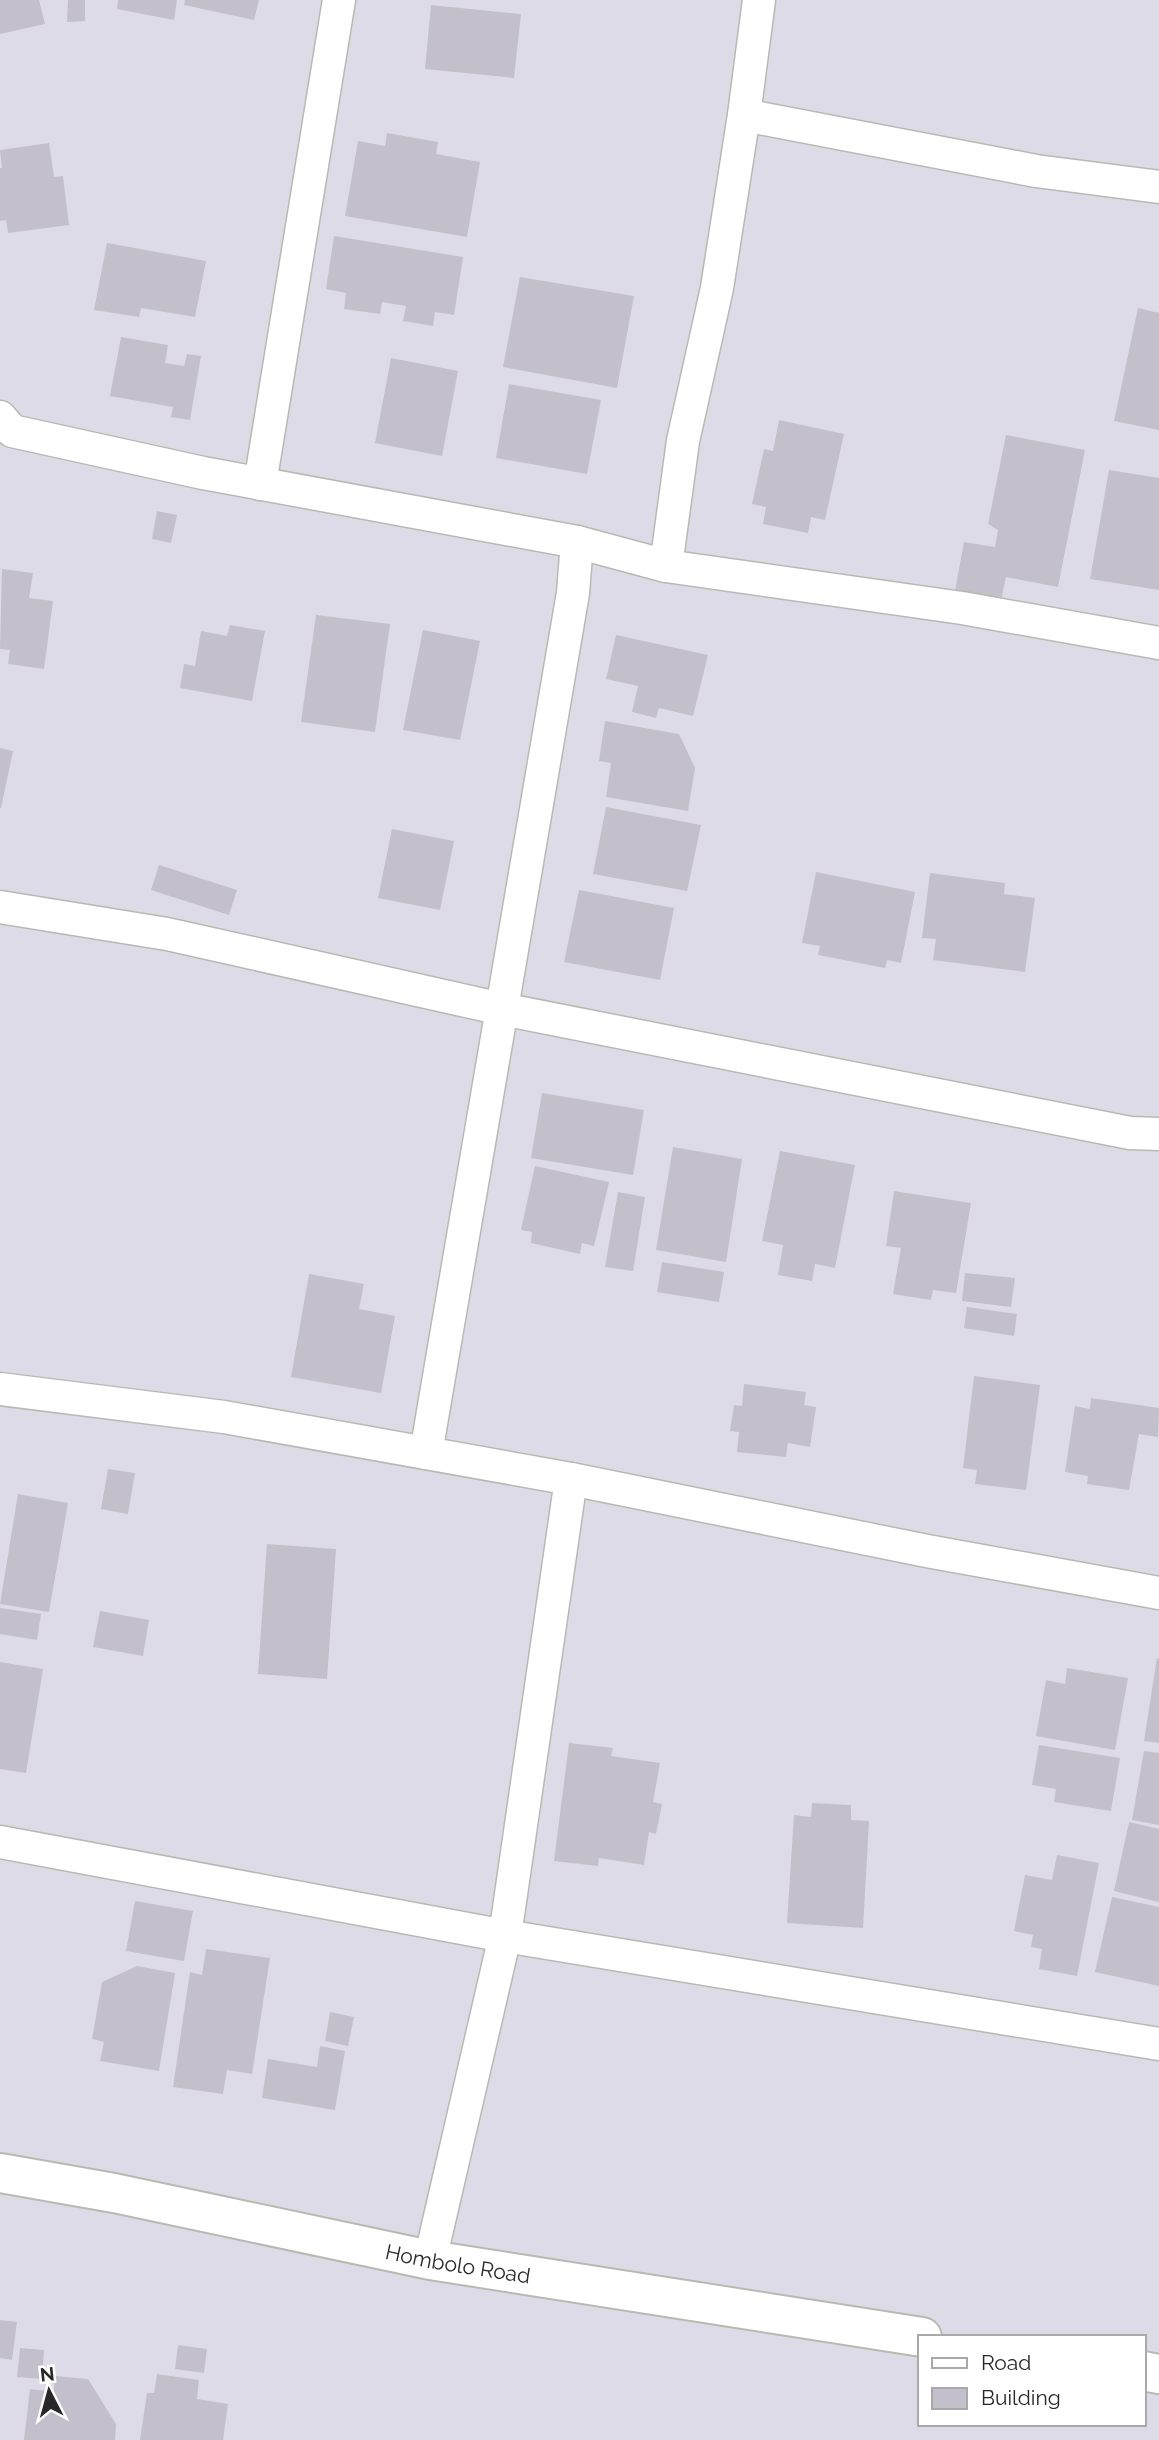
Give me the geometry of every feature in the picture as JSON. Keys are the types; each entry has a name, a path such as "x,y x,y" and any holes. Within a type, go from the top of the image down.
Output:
{"street":[{"path":"260,484 339,0"},
{"path":"666,566 683,441 716,288 759,0"},
{"path":"744,114 1036,172 1159,187"},
{"path":"0,417 12,431 202,473 577,542 666,566 962,608 1159,643"},
{"path":"426,1453 573,593 577,542"},
{"path":"0,907 167,934 502,1009 1130,1133 1159,1134"},
{"path":"0,1389 224,1416 571,1479 927,1551 1159,1593"},
{"path":"430,2260 505,1936 571,1479"},
{"path":"0,1842 505,1936 1159,2044"},
{"name":"Hombolo Road","path":"0,2173 114,2193 430,2260 918,2336"}],"building":[{"path":"0,0 39,0 45,24 0,34"},
{"path":"68,0 85,0 85,21 67,22"},
{"path":"118,0 177,0 174,20 117,9"},
{"path":"185,0 259,0 254,20 184,5"},
{"path":"431,5 521,14 514,78 425,69"},
{"path":"387,133 438,142 436,154 480,162 467,237 345,216 358,141 385,146"},
{"path":"49,143 54,177 63,176 69,225 8,233 6,220 0,221 0,150"},
{"path":"334,236 463,257 454,315 435,312 433,326 403,321 406,306 382,302 380,314 344,309 346,293 326,289"},
{"path":"107,243 206,261 195,317 141,308 139,317 94,310"},
{"path":"520,277 634,296 617,388 503,367"},
{"path":"1138,308 1159,313 1159,430 1114,421"},
{"path":"121,337 168,345 165,363 184,366 187,354 201,356 190,420 171,417 173,407 110,396"},
{"path":"391,358 458,371 442,456 375,443"},
{"path":"509,384 601,400 587,474 496,458"},
{"path":"779,420 844,434 825,520 811,517 808,533 763,524 766,507 752,504 764,449 773,451"},
{"path":"1006,435 1085,450 1058,587 1006,577 1000,605 954,596 964,542 995,547 998,530 988,524"},
{"path":"1109,470 1159,478 1159,590 1090,579"},
{"path":"157,511 177,515 171,543 152,539"},
{"path":"2,569 33,573 29,598 53,601 44,669 8,664 10,650 0,649"},
{"path":"316,615 390,624 375,732 301,722"},
{"path":"230,625 265,631 252,701 180,688 184,664 195,666 201,631 227,636"},
{"path":"423,630 480,641 460,740 403,730"},
{"path":"616,635 708,655 693,716 659,708 656,718 632,712 638,686 606,679"},
{"path":"605,721 679,734 695,768 688,811 606,797 611,763 599,761"},
{"path":"0,748 13,751 1,808 0,808"},
{"path":"606,807 701,825 687,891 593,874"},
{"path":"392,829 454,841 440,910 378,898"},
{"path":"159,865 237,890 229,915 151,890"},
{"path":"816,872 915,892 901,963 887,960 885,968 818,955 820,946 802,943"},
{"path":"930,873 1005,883 1004,894 1035,898 1025,972 933,960 936,939 922,938"},
{"path":"579,890 674,908 660,980 564,962"},
{"path":"542,1093 644,1110 633,1175 531,1158"},
{"path":"673,1147 742,1159 726,1262 656,1250"},
{"path":"780,1151 855,1165 835,1268 815,1264 812,1281 778,1275 783,1245 762,1241"},
{"path":"535,1166 609,1182 594,1246 582,1243 580,1254 531,1243 532,1232 521,1230"},
{"path":"894,1191 971,1203 956,1293 933,1290 931,1300 893,1294 901,1248 886,1246"},
{"path":"618,1192 645,1197 633,1271 605,1267"},
{"path":"662,1262 724,1272 719,1302 657,1292"},
{"path":"965,1273 1015,1278 1011,1307 962,1301"},
{"path":"309,1274 364,1284 359,1309 395,1316 381,1393 291,1377"},
{"path":"967,1307 1017,1314 1014,1336 964,1328"},
{"path":"974,1376 1040,1385 1026,1490 975,1484 977,1470 963,1468"},
{"path":"744,1384 806,1392 804,1405 816,1407 810,1447 788,1443 786,1457 737,1452 739,1432 730,1431 734,1405 742,1406"},
{"path":"1091,1398 1159,1408 1158,1437 1139,1434 1129,1490 1087,1484 1088,1476 1065,1472 1075,1406 1090,1409"},
{"path":"108,1469 135,1473 128,1514 101,1509"},
{"path":"18,1494 68,1503 49,1612 0,1604"},
{"path":"267,1544 336,1549 327,1679 258,1674"},
{"path":"0,1608 41,1614 37,1640 0,1634"},
{"path":"100,1611 149,1620 143,1656 93,1647"},
{"path":"1157,1658 1159,1659 1159,1743 1144,1741"},
{"path":"0,1662 43,1669 26,1773 0,1769"},
{"path":"1067,1668 1128,1678 1115,1750 1036,1736 1046,1680 1065,1684"},
{"path":"569,1743 613,1748 611,1756 660,1763 653,1802 662,1804 656,1834 649,1832 644,1865 599,1858 598,1866 554,1861"},
{"path":"1039,1745 1120,1758 1111,1811 1054,1802 1056,1789 1032,1785"},
{"path":"1144,1751 1159,1753 1159,1825 1132,1820"},
{"path":"812,1803 851,1805 851,1820 869,1821 863,1928 787,1923 794,1815 811,1817"},
{"path":"1129,1822 1159,1829 1159,1902 1114,1891"},
{"path":"1057,1855 1099,1863 1077,1976 1039,1969 1042,1949 1031,1947 1033,1935 1014,1931 1025,1875 1052,1880"},
{"path":"1112,1897 1159,1907 1159,1986 1095,1972"},
{"path":"135,1901 193,1911 184,1961 126,1951"},
{"path":"206,1949 270,1958 252,2074 227,2070 223,2094 173,2087 190,1972 202,1975"},
{"path":"137,1966 175,1973 159,2071 100,2061 104,2042 92,2039 102,1982"},
{"path":"330,2012 354,2017 348,2046 325,2041"},
{"path":"320,2046 345,2051 335,2110 262,2098 268,2059 317,2067"},
{"path":"0,2320 17,2322 12,2360 0,2358"},
{"path":"178,2345 207,2349 204,2373 175,2369"},
{"path":"20,2348 44,2350 42,2379 17,2377"},
{"path":"157,2374 199,2380 197,2399 228,2404 223,2440 140,2440 147,2393 154,2393"},
{"path":"55,2376 88,2379 116,2424 115,2440 24,2440 30,2389 54,2392"}]}
